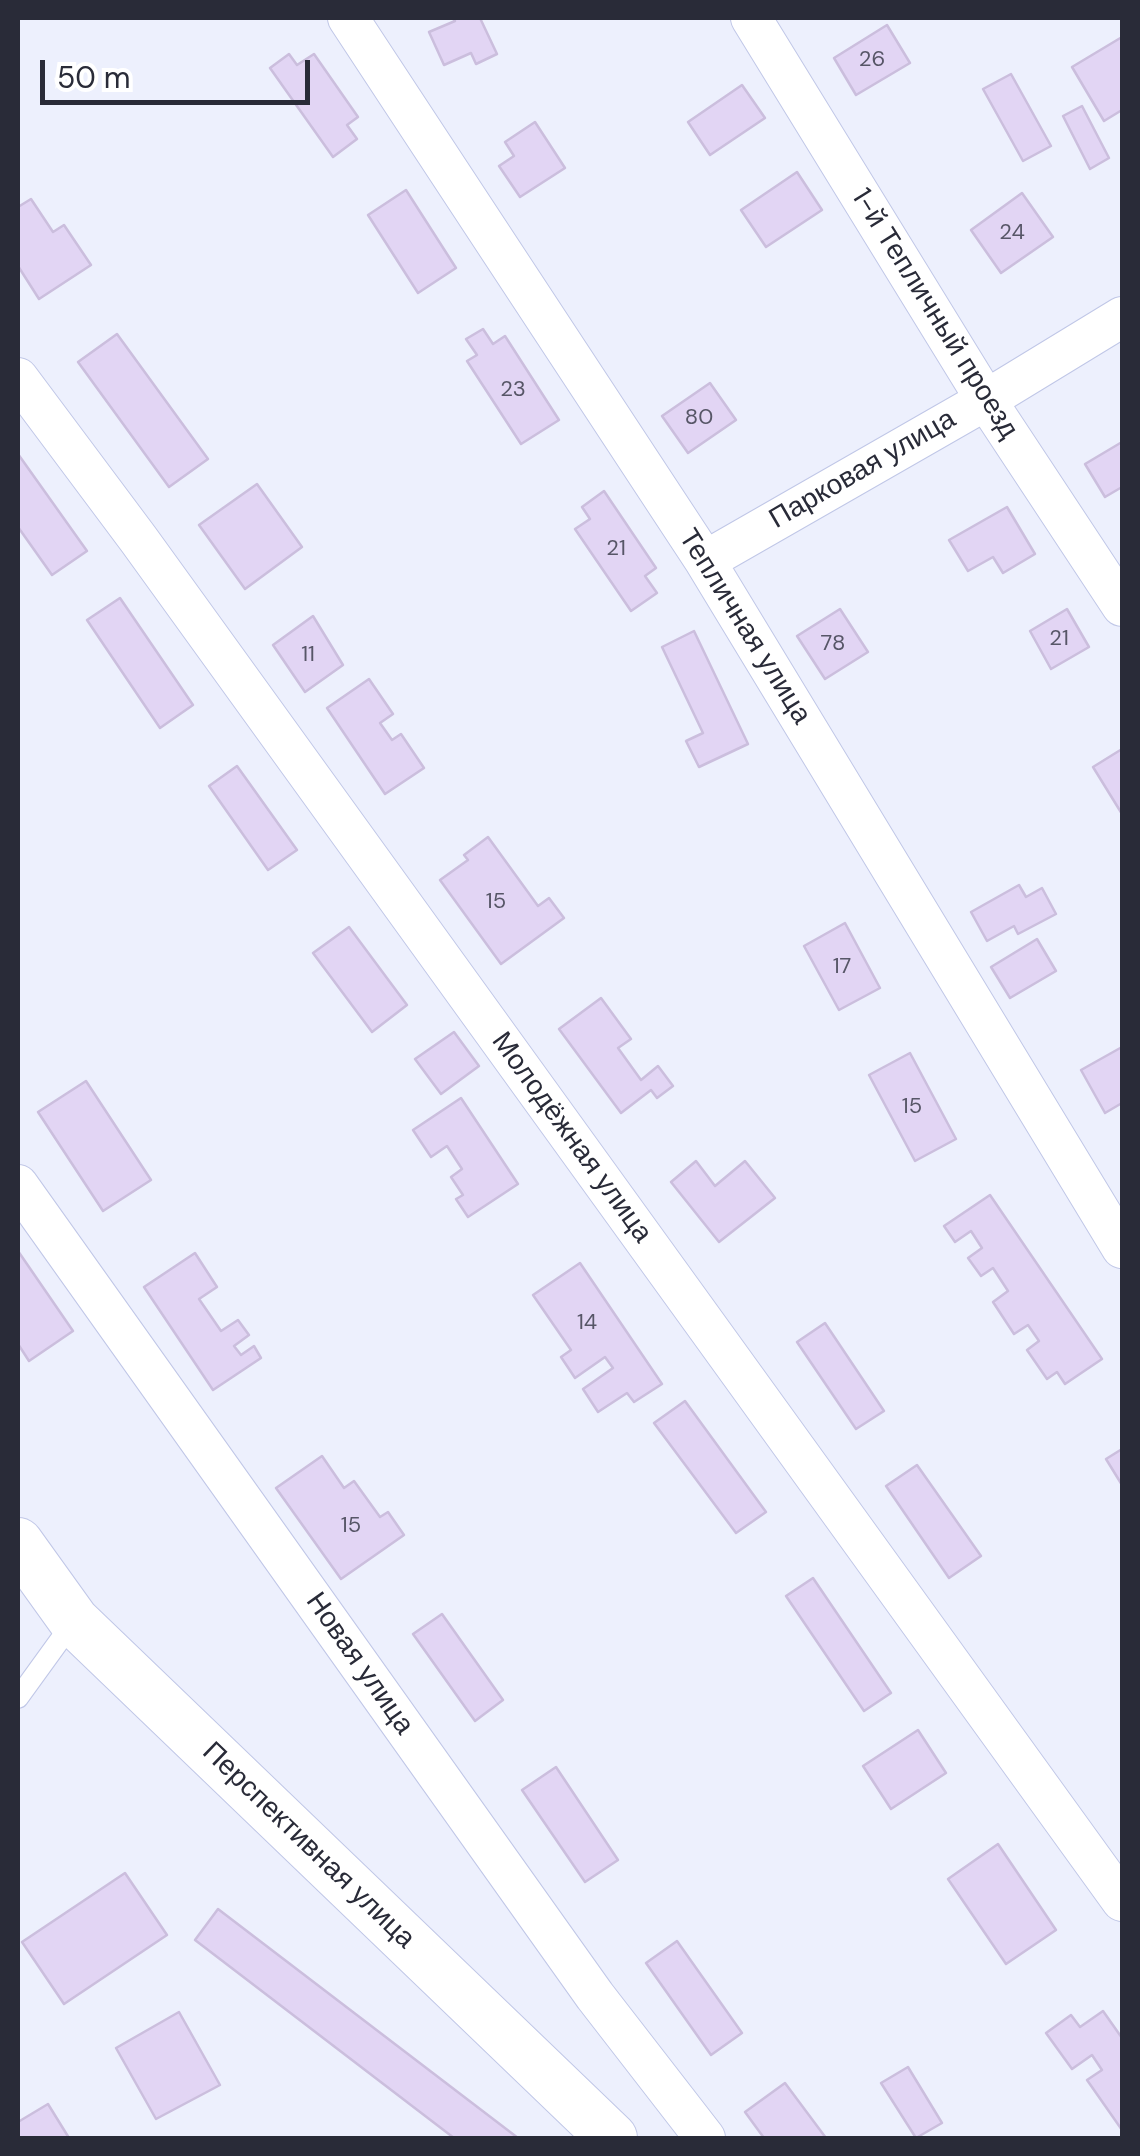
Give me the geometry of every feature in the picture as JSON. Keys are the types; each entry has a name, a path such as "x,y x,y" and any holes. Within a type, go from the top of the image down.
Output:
{"street":[{"name":"Тепличная улица","path":"348,18 705,561 1122,1248"},
{"name":"1-й Тепличный проезд","path":"750,18 986,400 1122,606"},
{"name":"Парковая улица","path":"705,561 1122,317"},
{"name":"Молодёжная улица","path":"18,378 1122,1900"},
{"name":"Новая улица","path":"18,1185 596,1996 705,2138"},
{"name":"Перспективная улица","path":"18,1544 74,1621 612,2138"}],"lane":[{"path":"18,1698 74,1621"}],"building":[{"path":"453,18 480,18 497,54 476,64 471,53 444,65 429,32 455,21"},
{"path":"887,25 910,63 856,95 834,58"},
{"path":"1122,37 1122,110 1104,121 1072,67"},
{"path":"289,54 297,65 314,54 358,117 347,125 357,139 333,157 270,68"},
{"path":"1011,74 1051,146 1023,161 983,89"},
{"path":"742,85 765,118 710,155 688,122"},
{"path":"1082,106 1109,158 1090,169 1063,116"},
{"path":"535,122 565,168 520,197 499,166 514,156 505,142"},
{"path":"797,172 822,210 766,247 741,210"},
{"path":"406,190 456,268 418,293 368,215"},
{"path":"1022,193 1053,237 1001,273 971,230"},
{"path":"31,199 53,232 64,225 91,265 39,299 18,266 18,207"},
{"path":"483,329 493,344 505,336 559,420 521,444 467,361 477,355 466,339"},
{"path":"117,334 208,459 169,487 78,362"},
{"path":"710,383 736,420 688,453 662,416"},
{"path":"1122,442 1122,487 1105,497 1085,464"},
{"path":"18,454 87,551 52,575 18,527"},
{"path":"257,484 302,547 245,589 199,525"},
{"path":"604,491 656,568 645,576 657,593 631,611 575,529 590,519 582,507"},
{"path":"1007,507 1035,554 1003,573 993,557 968,571 949,540"},
{"path":"120,598 193,705 160,728 87,620"},
{"path":"840,609 868,652 825,679 797,636"},
{"path":"1067,609 1089,647 1051,669 1030,631"},
{"path":"313,616 343,665 305,692 273,645"},
{"path":"694,631 748,744 699,767 686,741 703,733 662,647"},
{"path":"369,679 393,714 380,723 392,740 401,734 424,768 385,794 327,708"},
{"path":"1122,749 1122,814 1093,767"},
{"path":"237,766 297,850 268,870 209,786"},
{"path":"488,837 538,906 549,898 564,918 501,964 440,880 468,860 464,855"},
{"path":"1019,885 1026,897 1042,888 1056,914 1018,934 1014,926 987,941 971,912"},
{"path":"845,923 880,988 839,1010 804,946"},
{"path":"349,927 407,1005 372,1032 313,953"},
{"path":"1037,939 1056,971 1010,998 991,967"},
{"path":"601,998 631,1039 618,1048 641,1080 658,1066 673,1086 657,1098 651,1090 621,1113 559,1029"},
{"path":"454,1032 479,1066 441,1094 415,1059"},
{"path":"1122,1047 1122,1103 1105,1113 1081,1070"},
{"path":"910,1053 956,1139 915,1161 869,1075"},
{"path":"86,1081 151,1180 103,1211 38,1112"},
{"path":"461,1098 518,1184 468,1217 456,1199 463,1195 451,1177 462,1169 447,1146 431,1157 413,1130"},
{"path":"696,1161 715,1186 745,1161 775,1198 719,1242 671,1182"},
{"path":"990,1195 1102,1359 1065,1384 1057,1372 1047,1379 1027,1350 1039,1341 1028,1325 1014,1334 993,1302 1008,1291 993,1268 981,1276 968,1258 982,1248 971,1231 955,1242 944,1226"},
{"path":"18,1251 73,1331 29,1361 18,1344"},
{"path":"195,1253 217,1287 199,1299 221,1331 238,1320 249,1335 234,1346 241,1355 254,1346 261,1358 213,1390 144,1287"},
{"path":"580,1263 662,1384 634,1402 627,1393 598,1412 583,1389 613,1368 605,1357 575,1378 561,1357 571,1350 533,1295"},
{"path":"825,1323 884,1411 856,1429 797,1342"},
{"path":"685,1401 766,1512 736,1533 654,1423"},
{"path":"1122,1449 1122,1485 1106,1459"},
{"path":"322,1456 344,1488 354,1481 380,1517 388,1512 404,1535 341,1579 276,1488"},
{"path":"917,1465 981,1556 949,1578 886,1486"},
{"path":"813,1578 891,1693 864,1711 786,1596"},
{"path":"442,1614 503,1700 475,1721 413,1634"},
{"path":"918,1730 946,1773 891,1809 863,1766"},
{"path":"556,1767 618,1860 585,1882 522,1790"},
{"path":"998,1844 1056,1930 1006,1964 948,1879"},
{"path":"125,1873 167,1935 64,2004 22,1942"},
{"path":"218,1909 518,2138 454,2138 195,1940"},
{"path":"677,1941 742,2033 711,2055 646,1963"},
{"path":"1103,2011 1122,2038 1122,2130 1087,2080 1102,2070 1092,2055 1072,2069 1046,2033 1071,2015 1080,2027"},
{"path":"179,2012 220,2085 156,2119 116,2048"},
{"path":"908,2067 942,2123 916,2138 881,2083"},
{"path":"785,2083 826,2138 764,2138 745,2112"},
{"path":"48,2104 69,2138 18,2138 18,2122"}]}
